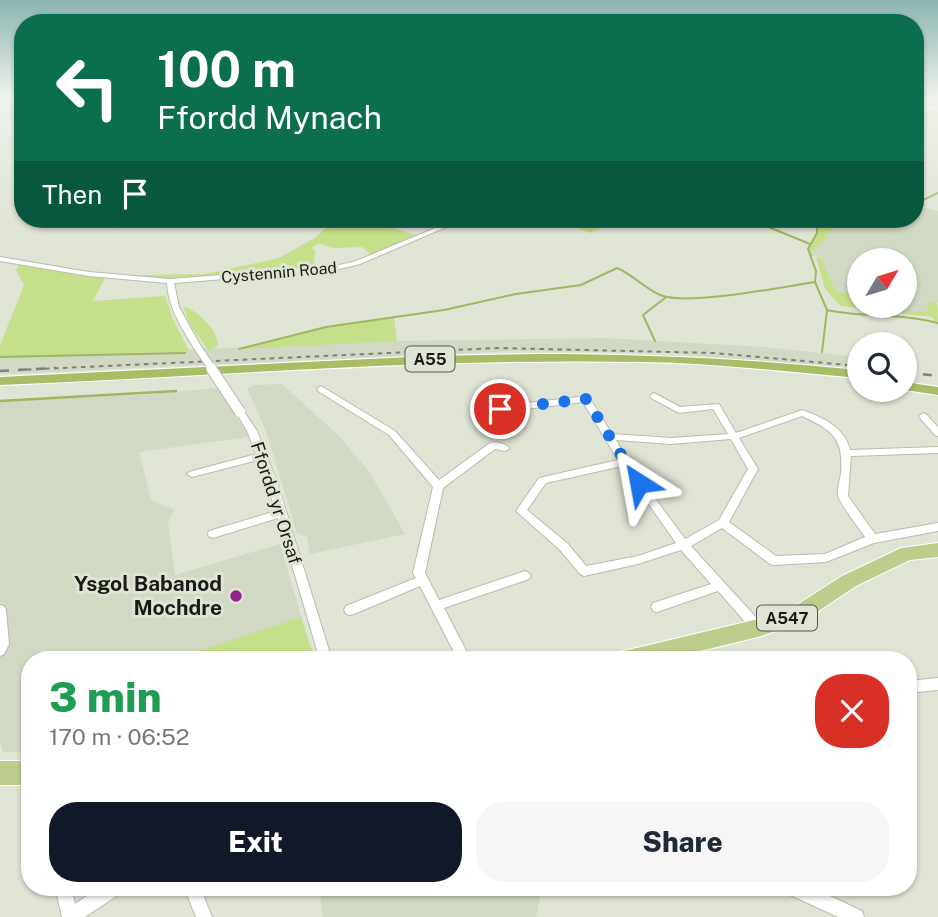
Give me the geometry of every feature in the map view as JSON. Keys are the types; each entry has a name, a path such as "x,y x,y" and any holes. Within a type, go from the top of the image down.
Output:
{"highway":[{"name":"A55","path":"0,381 426,359 552,356 688,359 847,373"},
{"name":"A55","path":"0,388 505,363 670,365 847,379"},
{"path":"917,381 938,384"},
{"path":"917,388 938,391"}],"main road":[{"name":"A547","path":"662,651 758,628 795,616 849,580 907,554 938,550"},
{"path":"0,773 21,773"}],"street":[{"name":"Cystennin Road","path":"0,259 89,274 170,281 343,267 442,228"},
{"name":"Ffordd yr Orsaf","path":"170,281 170,295 181,321 252,430 281,513 323,651"},
{"path":"321,389 391,433 438,486"},
{"path":"624,462 542,480 521,511 565,547 584,571 638,560 683,545 723,523 753,469 716,406 678,410 654,396"},
{"path":"500,409 586,399 624,462 683,545 758,628"},
{"path":"611,438 671,441 736,436 802,413 832,425 848,453 844,496 872,539"},
{"path":"923,416 938,433"},
{"path":"461,651 419,573 438,486 493,445 505,448"},
{"path":"848,453 938,450"},
{"path":"192,474 260,456"},
{"path":"213,534 281,513"},
{"path":"723,523 774,561 827,558 872,539 938,527"},
{"path":"436,606 525,576"},
{"path":"350,610 423,580"},
{"path":"657,607 720,586"},
{"path":"0,610 3,645 0,650"},
{"path":"917,686 938,684"},
{"path":"65,896 71,917 102,896"},
{"path":"196,896 204,917"},
{"path":"811,896 856,917"}],"shaded area":[{"path":"924,208 938,211 938,302 930,312 917,312 917,248 847,248 847,294 842,291 836,293 821,258 810,251 821,244 833,228 924,228"},
{"path":"606,338 763,347 847,356 847,368 668,353 513,351 0,374 0,357 397,341"},
{"path":"282,384 340,437 370,473 405,534 310,554 307,537 297,533 266,431 247,388"},
{"path":"218,388 249,437 139,452 151,500 175,510 168,521 175,575 280,544 301,617 199,651 21,651 21,752 3,752 0,740 0,401 139,395"},
{"path":"320,896 540,896 536,917 323,917"}],"green space":[{"path":"326,228 393,228 415,235 372,256 362,247 333,248 319,243 312,247 315,251 314,268 167,280 138,278 143,275 205,274 279,258 316,237"},
{"path":"577,228 601,228 590,233"},
{"path":"817,228 833,228 821,244 811,251 815,256 811,256 808,249"},
{"path":"816,257 821,258 836,292 847,292 847,307 841,306 825,289"},
{"path":"19,264 105,278 93,301 165,296 189,351 0,357 0,345 24,285 16,270"},
{"path":"937,302 938,326 932,317 917,315 917,311 929,312 928,303"},
{"path":"183,306 206,321 218,345 209,351 190,325"},
{"path":"394,318 397,341 239,349 326,327"},
{"path":"301,617 312,651 198,651"}],"waterway":[{"path":"924,200 938,193"},
{"path":"771,228 810,244"},
{"path":"815,282 816,271 808,249 817,228"},
{"path":"239,349 326,327 444,310 516,294 581,285 617,268 657,294 677,298 737,294 815,282"},
{"path":"815,282 827,310"},
{"path":"655,341 643,315 665,298"},
{"path":"822,352 827,310"},
{"path":"827,310 938,323"},
{"path":"0,357 185,353"},
{"path":"0,401 176,391"}],"railway":[{"path":"23,370 498,348 714,353 847,365"},
{"path":"23,370 56,368"},
{"path":"18,370 23,370"},
{"path":"0,371 23,370"},
{"path":"917,373 938,376"}],"place":[{"name":"Ysgol Babanod Mochdre","path":"236,596"}],"route":[{"path":"500,409 586,399 639,483"}]}
